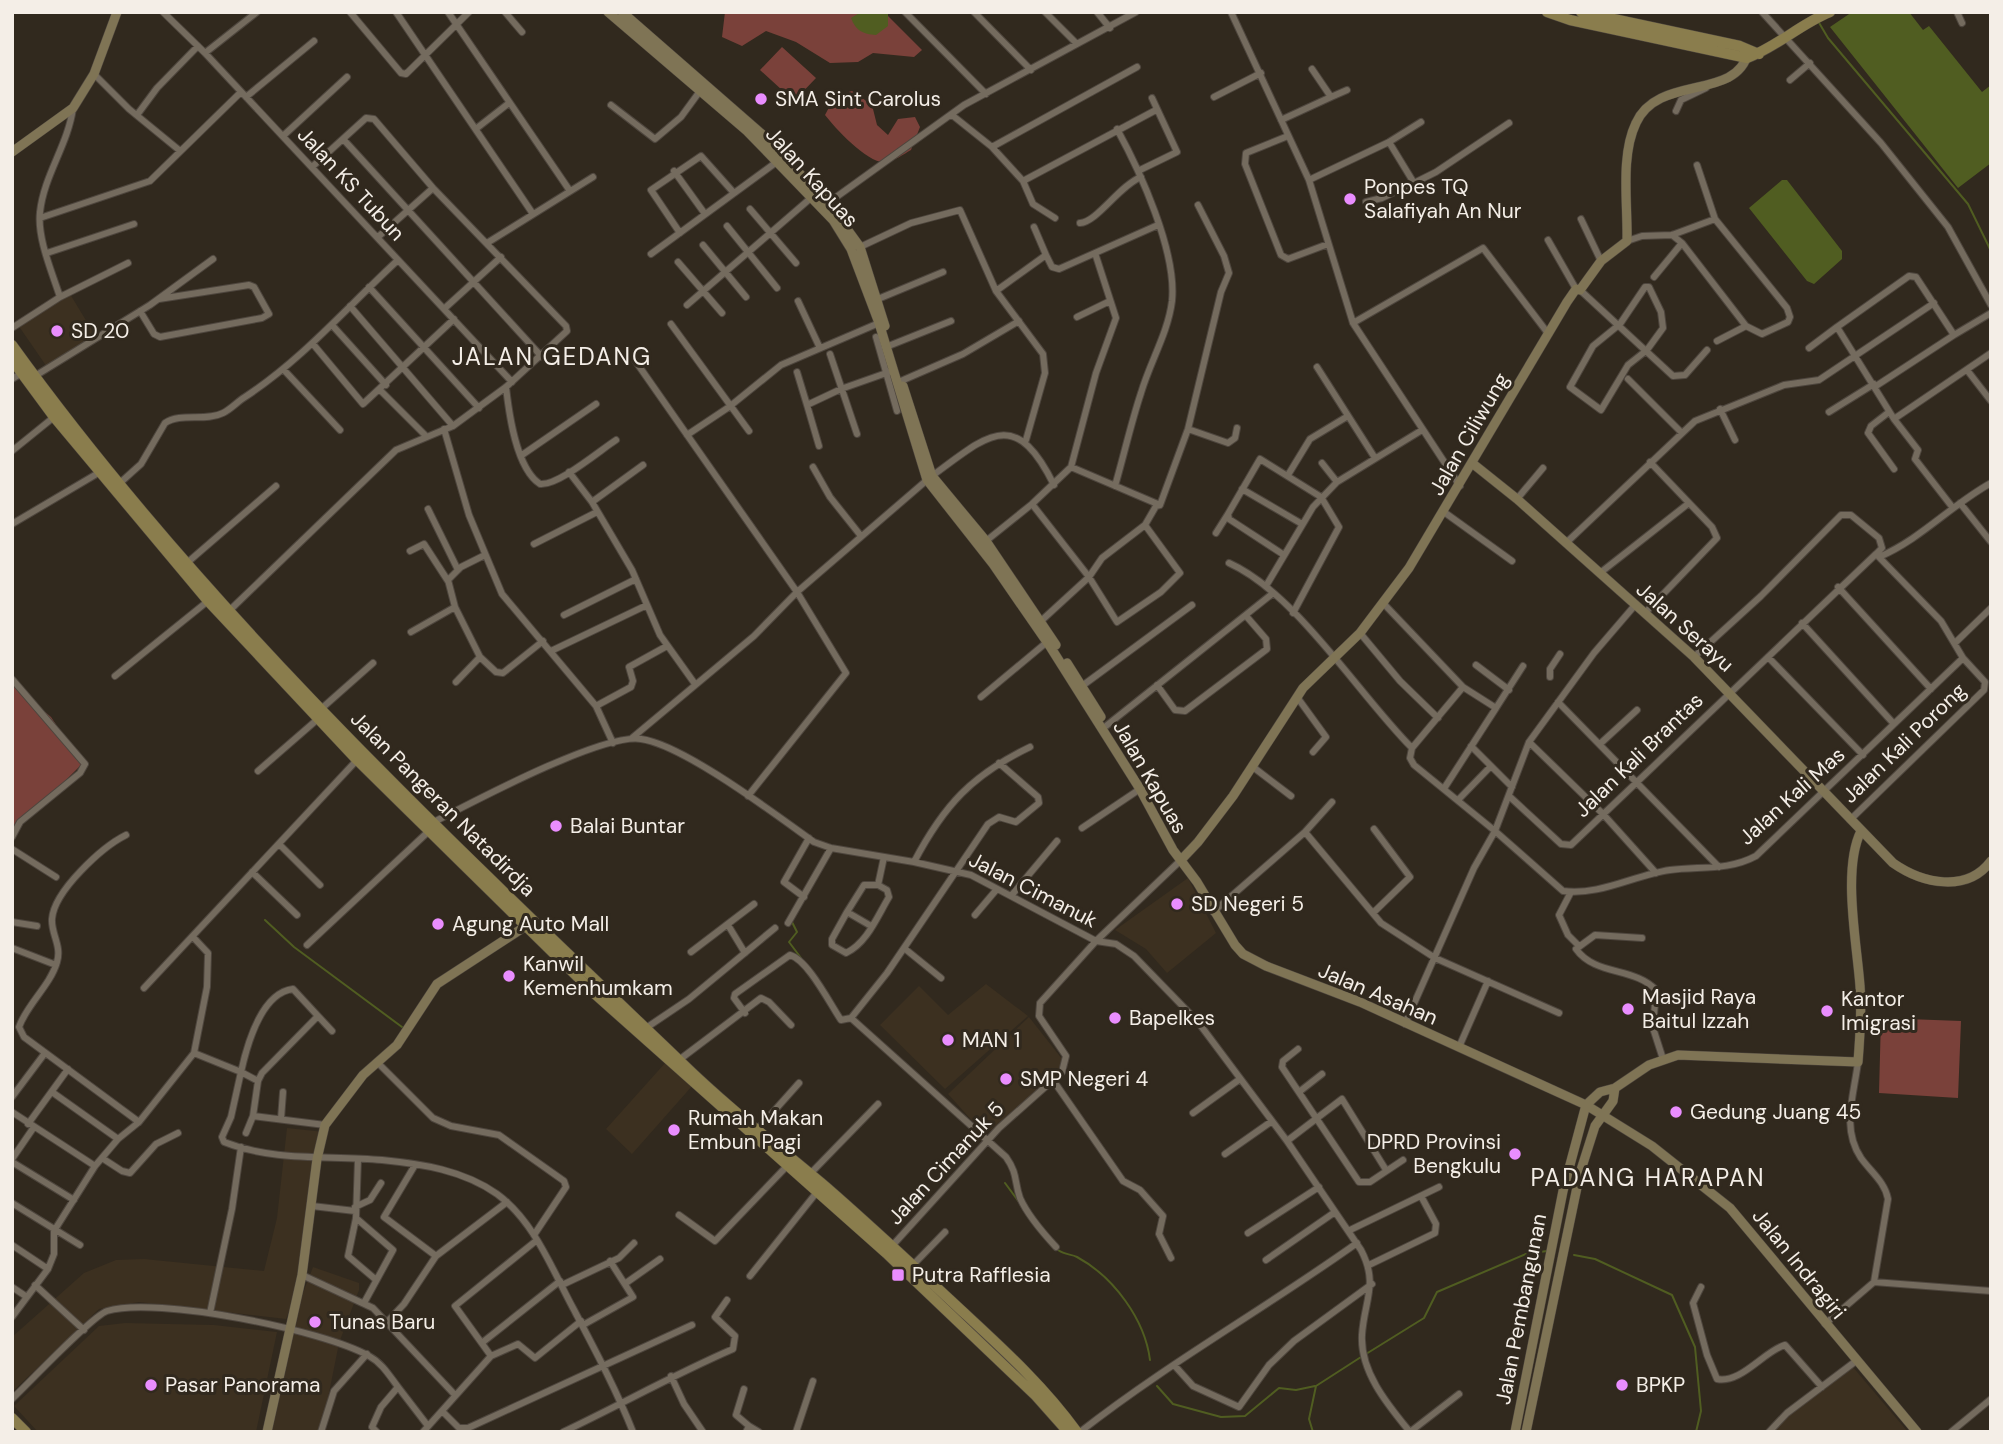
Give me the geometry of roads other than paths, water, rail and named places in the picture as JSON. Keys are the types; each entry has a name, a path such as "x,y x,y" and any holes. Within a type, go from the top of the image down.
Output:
{"main road":[{"path":"1547,12 1570,20 1752,53 1785,38 1807,21 1829,12"},
{"path":"1581,12 1752,53"},
{"name":"Jalan Pangeran Natadirdja","path":"12,345 100,472 208,601 226,614"},
{"name":"Jalan Pangeran Natadirdja","path":"12,360 17,376 54,417 121,482 188,562 226,614 320,714 529,925 787,1166 807,1178 817,1192 889,1249"},
{"name":"Jalan Pangeran Natadirdja","path":"320,714 357,760 431,826"},
{"name":"Jalan Pangeran Natadirdja","path":"529,925 889,1249"},
{"path":"889,1249 913,1265 1068,1432"},
{"path":"889,1249 960,1317 1015,1361 1078,1432"},
{"path":"12,1418 26,1432"}],"street":[{"path":"12,152 72,108 94,74 117,12"},
{"name":"Jalan KS Tubun","path":"163,12 378,237 454,319 509,385"},
{"path":"205,53 257,12"},
{"path":"350,12 401,73 410,73 469,12"},
{"path":"396,12 533,214"},
{"path":"448,12 569,191"},
{"path":"505,12 522,32"},
{"name":"Jalan Kapuas","path":"608,12 778,161 833,220 851,249 878,323 890,372 930,478 1041,621 1140,780 1178,847 1181,860"},
{"name":"Jalan Kapuas","path":"622,12 763,135 828,203 860,247 878,299 930,478 986,541 996,562 1140,789 1181,860"},
{"path":"905,12 986,94"},
{"path":"974,12 1031,70"},
{"path":"1045,12 1077,44"},
{"path":"1097,12 1110,29"},
{"path":"828,203 952,115 1077,44 1110,29 1136,12"},
{"path":"1231,12 1309,180 1353,323 1460,486"},
{"path":"1762,12 1901,166 1948,227 1991,305"},
{"path":"1957,12 1962,23"},
{"path":"40,218 147,183 178,150 314,41"},
{"path":"137,116 157,88 198,46"},
{"path":"665,61 672,53"},
{"path":"1676,111 1681,100 1711,86 1742,66 1752,53"},
{"path":"1790,80 1810,63"},
{"path":"992,147 1137,67"},
{"path":"1312,69 1331,97"},
{"path":"1214,97 1261,73"},
{"path":"94,74 137,116 178,150"},
{"path":"282,136 347,77"},
{"path":"1711,86 1662,95 1640,114 1630,141 1627,241 1642,236 1672,235 1715,219"},
{"path":"1281,120 1347,90"},
{"path":"611,105 655,139 681,117 700,91"},
{"path":"1080,223 1089,222 1111,197 1140,174 1176,154 1152,98"},
{"path":"477,128 509,103"},
{"path":"60,297 40,218 44,192 66,140 72,108"},
{"path":"1023,181 1156,110"},
{"path":"952,115 992,147 1023,181 1033,204 1055,218"},
{"path":"226,614 396,450 453,426 479,408 564,338 568,328 433,188 370,117 312,167"},
{"path":"1309,180 1389,142 1421,122"},
{"path":"1367,202 1382,198 1436,172 1509,123"},
{"path":"1115,486 1141,392 1172,302 1172,290 1158,225 1140,174 1117,129"},
{"path":"1288,136 1246,153 1245,164 1281,255 1288,259 1328,244"},
{"path":"344,140 542,357"},
{"path":"1389,142 1414,183"},
{"path":"680,233 651,190 674,172 701,156 734,193"},
{"path":"651,254 778,161"},
{"path":"1672,235 1682,243 1746,326 1757,333 1770,333 1788,322 1790,313 1715,219 1697,165"},
{"path":"674,172 705,215"},
{"path":"487,243 593,177"},
{"path":"378,237 433,188"},
{"path":"687,305 812,197"},
{"path":"1041,621 1089,577 1102,558 1145,525 1156,506 1160,505 1188,429 1221,292 1229,273 1224,256 1198,205"},
{"path":"750,209 796,263"},
{"path":"860,247 911,223 957,209 962,213 996,291 1043,354 1046,363 1026,440"},
{"path":"1581,219 1601,261"},
{"path":"47,253 134,224"},
{"path":"1034,227 1052,267 1059,269 1158,225"},
{"path":"727,226 777,288"},
{"path":"1548,240 1578,290 1620,324 1676,377 1693,368 1707,350"},
{"name":"Jalan Ciliwung","path":"1181,860 1205,834 1253,767 1297,696 1360,633 1384,604 1460,486 1547,332 1601,261 1627,241"},
{"path":"1654,277 1682,243"},
{"path":"703,244 747,297"},
{"path":"1353,323 1483,247 1547,332"},
{"path":"986,541 1054,485 1071,467 1096,373 1115,318 1095,253"},
{"path":"996,291 1046,256"},
{"path":"444,309 501,257"},
{"path":"35,376 159,299 213,259"},
{"path":"121,482 141,464 161,428 170,419 204,418 223,412 284,370 398,260"},
{"path":"678,262 722,313"},
{"path":"12,328 60,297 128,263"},
{"path":"878,299 943,272"},
{"path":"1809,348 1909,276 1916,277 1954,335"},
{"path":"140,311 154,334 160,337 262,318 269,314 254,287 249,285 159,299"},
{"path":"369,287 479,408"},
{"path":"1645,287 1649,287 1663,323 1647,350 1628,365 1601,410 1570,387 1599,338 1620,324 1645,287"},
{"path":"1077,317 1110,301"},
{"path":"797,302 819,346"},
{"path":"1566,543 1695,421 1794,382 1819,380 1934,303"},
{"path":"350,306 453,426"},
{"path":"1829,412 1991,313"},
{"path":"313,344 361,402 367,403 454,319"},
{"path":"891,345 951,321"},
{"path":"901,381 963,354 1019,321"},
{"path":"687,435 729,407 781,365 819,346 878,323"},
{"path":"671,324 748,431"},
{"path":"331,325 427,437"},
{"path":"1717,341 1746,326"},
{"path":"1837,327 1875,385 1889,412 1918,450 1915,459 1953,508"},
{"path":"876,337 890,372 897,411"},
{"path":"1894,419 1991,353"},
{"path":"830,354 857,434"},
{"path":"635,359 797,592 846,677 748,796"},
{"path":"1317,367 1375,458"},
{"path":"284,370 340,430"},
{"path":"1967,370 1991,401"},
{"path":"797,372 819,446"},
{"path":"807,405 841,389 890,372"},
{"path":"1628,379 1681,432"},
{"path":"509,385 509,412 522,455 531,476 542,485 569,472 616,440"},
{"path":"522,455 596,404"},
{"path":"1720,409 1735,440"},
{"path":"1889,412 1871,426 1868,433 1894,469"},
{"path":"1288,475 1310,439 1348,416"},
{"path":"12,451 54,417"},
{"path":"1188,429 1228,443 1235,438 1237,428"},
{"path":"444,429 470,515 502,594 596,706 613,743"},
{"path":"1266,586 1321,497 1337,482 1422,430"},
{"path":"632,738 770,622 797,592 861,536 930,478 987,437 1012,435 1026,440 1043,461 1054,485"},
{"path":"1216,533 1260,459 1321,497 1337,521 1338,533 1293,614"},
{"path":"1645,613 1717,539 1712,527 1650,462"},
{"path":"1322,463 1337,482"},
{"name":"Jalan Serayu","path":"1472,463 1517,499 1695,657 1893,863 1914,876 1930,880 1963,881 1978,874 1991,861"},
{"path":"592,502 643,465"},
{"path":"813,467 830,497 861,536"},
{"path":"1071,467 1160,505"},
{"path":"1517,499 1543,468"},
{"path":"12,524 100,472"},
{"path":"569,472 592,502 636,579 645,606 667,646 695,684"},
{"path":"1963,658 1929,607 1878,555 1910,544 1953,508 1991,483"},
{"path":"188,562 276,486"},
{"path":"1242,489 1302,524"},
{"path":"1600,573 1689,503"},
{"path":"1960,503 1991,542"},
{"path":"1032,504 1089,577 1118,622 1173,581 1180,570 1145,525"},
{"path":"428,509 458,570"},
{"path":"534,544 597,512"},
{"path":"1444,512 1512,561"},
{"path":"1228,514 1233,523 1284,555"},
{"name":"Jalan Kali Brantas","path":"1510,796 1566,846 1681,741 1838,587 1878,555 1882,548 1880,538 1851,514 1841,515 1761,596 1695,657"},
{"path":"410,551 424,544 447,581 455,607 480,657 496,672 503,673 543,641"},
{"path":"447,581 458,570 485,555"},
{"path":"1229,563 1266,586 1334,658 1412,748"},
{"path":"564,615 636,579"},
{"path":"1838,587 1931,689"},
{"path":"1106,726 1247,617 1272,594"},
{"path":"114,676 208,601"},
{"path":"1384,604 1463,687 1496,708"},
{"path":"1405,1024 1474,868 1495,831 1530,741 1594,653 1636,604"},
{"path":"1082,685 1192,605"},
{"path":"551,651 645,606"},
{"path":"411,632 455,607"},
{"path":"1955,643 1991,608"},
{"path":"1157,685 1175,710 1185,711 1267,649 1268,644 1247,617"},
{"path":"1802,623 1894,724"},
{"path":"1360,633 1400,681 1438,718"},
{"path":"981,697 1047,642"},
{"path":"596,706 631,687 629,667 667,646"},
{"path":"1550,677 1550,669 1560,654"},
{"path":"456,682 480,657"},
{"path":"1768,657 1863,755"},
{"name":"Jalan Kali Mas","path":"1571,892 1608,887 1656,873 1738,865 1767,848 1963,658"},
{"name":"Jalan Kali Porong","path":"1850,820 1984,690 1982,677 1963,658"},
{"path":"258,771 373,663"},
{"path":"1476,665 1509,690"},
{"path":"1445,787 1523,666"},
{"path":"12,679 79,754 85,767 20,822 12,837"},
{"path":"1463,687 1412,748 1410,758 1414,765 1445,787 1557,887 1571,892 1559,915 1568,935 1578,945"},
{"path":"1297,696 1326,737 1312,752"},
{"path":"1558,702 1719,867"},
{"path":"1601,744 1637,710"},
{"name":"Jalan Cimanuk","path":"307,945 431,826 562,760 632,738 666,747 748,796 809,838 831,848 955,869 1096,941 1116,944 1150,971 1198,1022 1287,1141 1357,1243 1369,1265 1371,1284 1362,1344 1378,1390 1410,1432"},
{"path":"1530,741 1603,814 1656,873"},
{"path":"1471,746 1513,787"},
{"path":"914,862 950,804 999,763 1030,747"},
{"path":"144,988 357,760"},
{"path":"745,1013 734,998 735,994 790,955 796,957 813,978 841,1020 851,1018 904,948 955,869 995,819 1001,817 1016,822 1039,803 1038,797 999,763"},
{"path":"1458,799 1491,766"},
{"path":"1253,767 1291,796"},
{"path":"1082,828 1140,789"},
{"path":"1213,913 1305,832 1332,802"},
{"path":"1373,913 1410,877 1374,829"},
{"path":"1825,1324 1874,1282 1888,1199 1884,1186 1863,1160 1850,1135 1849,1121 1858,1062 1861,1006 1854,877 1856,845 1861,831"},
{"path":"1305,832 1381,923 1435,958 1559,1013"},
{"path":"126,835 91,860 55,909 52,923 58,946 56,965 19,1027 24,1037 138,1122"},
{"path":"804,897 784,882 809,838"},
{"path":"1011,896 1057,841"},
{"path":"279,844 320,885"},
{"path":"788,923 831,848"},
{"path":"12,849 56,877"},
{"path":"878,885 884,857"},
{"path":"1171,1258 1159,1234 1163,1216 1140,1190 1124,1181 1054,1080 1067,1062 1039,1016 1040,1003 1096,941 1181,860"},
{"name":"Jalan Asahan","path":"1181,860 1235,945 1250,959 1458,1047 1603,1114"},
{"path":"252,872 297,915"},
{"path":"864,885 878,885 887,890 889,897 871,926 854,948 846,953 837,950 832,945 832,939 864,885"},
{"path":"975,915 997,889"},
{"path":"691,952 754,904"},
{"path":"847,912 871,926"},
{"path":"12,922 37,926"},
{"path":"267,1432 288,1327 302,1275 317,1159 325,1125 363,1076 397,1045 437,984 529,925"},
{"path":"728,925 746,953"},
{"path":"646,1028 775,928"},
{"path":"1578,945 1600,934 1642,938"},
{"path":"12,1317 48,1269 54,1254 54,1231 95,1166 118,1139 138,1122 194,1053 209,971 208,953 193,937"},
{"path":"1578,945 1576,949 1583,959 1644,981 1656,990 1653,1028 1662,1059"},
{"path":"12,948 56,965"},
{"path":"904,948 941,978"},
{"path":"1458,1047 1488,981"},
{"path":"332,1031 293,989 281,994 258,1018 241,1072 231,1117 222,1137 224,1142 317,1159 358,1159 451,1171 475,1181 507,1202 536,1238 561,1283 622,1404 633,1432"},
{"path":"679,1061 745,1013 749,1006 764,998 791,1025"},
{"path":"246,1133 253,1116 258,1081 269,1062 317,1016"},
{"path":"851,1018 989,1140 1014,1169 1021,1199 1056,1247"},
{"path":"1298,1049 1282,1065 1359,1182 1365,1184 1403,1160"},
{"path":"12,1097 45,1053"},
{"path":"194,1053 258,1081"},
{"path":"1586,1105 1600,1092 1615,1088 1631,1075 1662,1059 1678,1055 1712,1054 1858,1062"},
{"path":"378,1063 433,1118 451,1126 499,1135 564,1181 566,1187 536,1238 455,1306 491,1356"},
{"path":"68,1069 31,1125 12,1160 74,1200"},
{"path":"1299,1092 1322,1074"},
{"path":"1193,1113 1240,1079"},
{"name":"Jalan Cimanuk 5","path":"889,1249 989,1140 1054,1080"},
{"path":"757,1130 799,1083"},
{"name":"Jalan Pembangunan","path":"1526,1432 1586,1154 1603,1114 1613,1101 1615,1088"},
{"path":"52,1092 118,1139"},
{"path":"281,1119 284,1093"},
{"path":"1287,1141 1339,1099 1344,1100 1386,1170"},
{"path":"807,1178 878,1104"},
{"name":"Jalan Pembangunan","path":"1515,1432 1563,1191 1586,1105"},
{"path":"12,1112 95,1166"},
{"name":"Jalan Indragiri","path":"1603,1114 1652,1146 1730,1208 1917,1432"},
{"path":"253,1116 325,1125"},
{"path":"1225,1154 1272,1121"},
{"path":"102,1158 129,1173 156,1144 178,1133"},
{"path":"209,1314 232,1209 241,1147"},
{"path":"358,1159 355,1212 348,1256 375,1279"},
{"path":"415,1165 384,1217 436,1256"},
{"path":"679,1215 715,1241 787,1166"},
{"path":"355,1212 370,1200 381,1183"},
{"path":"1248,1233 1318,1187"},
{"path":"1348,1231 1439,1187"},
{"path":"750,1276 817,1192"},
{"path":"1369,1265 1435,1233 1436,1224 1421,1196"},
{"path":"388,1321 404,1304 436,1256 507,1202"},
{"path":"12,1203 80,1245"},
{"path":"312,1206 355,1212 393,1250 363,1303"},
{"path":"1266,1261 1335,1212"},
{"path":"913,1265 945,1232"},
{"path":"483,1342 561,1283 625,1254 634,1243"},
{"path":"1078,1432 1135,1389 1175,1366 1357,1243"},
{"path":"12,1245 48,1269"},
{"path":"626,1283 660,1259"},
{"path":"12,1399 101,1314 121,1309 209,1314 288,1327 367,1354 381,1364 426,1429 491,1356 518,1343 535,1358 582,1323 632,1299 626,1283 610,1261"},
{"path":"302,1275 363,1303 388,1321 455,1395"},
{"path":"1874,1282 1991,1291"},
{"path":"1175,1366 1193,1386 1239,1407 1269,1365 1294,1341 1371,1284"},
{"path":"35,1285 84,1330"},
{"path":"12,1287 27,1297"},
{"path":"1701,1287 1693,1303 1707,1355 1717,1379 1724,1380 1740,1373 1785,1345 1822,1387"},
{"path":"563,1432 622,1404 671,1376 736,1347 732,1332 715,1317 727,1300"},
{"path":"1542,1301 1552,1303"},
{"path":"442,1411 463,1430 692,1325"},
{"path":"321,1432 334,1391 367,1354"},
{"path":"1769,1432 1781,1418 1856,1361"},
{"path":"671,1376 684,1404 704,1432"},
{"path":"796,1432 813,1381"},
{"path":"377,1432 372,1427 377,1416 398,1387"},
{"path":"744,1389 736,1418 747,1429 759,1432"},
{"path":"1410,1432 1459,1395"},
{"path":"1951,1432 1991,1399"}],"waterway":[{"path":"1818,21 1828,38 1968,204 1991,251"},
{"path":"265,920 294,947 402,1027"},
{"path":"792,922 797,932 789,942 801,958"},
{"path":"1005,1183 1019,1202"},
{"path":"1058,1250 1091,1266 1126,1301 1142,1330 1150,1360"},
{"path":"1366,1354 1424,1318 1437,1292 1526,1254 1547,1251"},
{"path":"1574,1255 1595,1259 1672,1295 1695,1347 1701,1411 1696,1432"},
{"path":"1313,1432 1309,1419 1316,1386 1361,1357"},
{"path":"1157,1386 1173,1404 1221,1417 1245,1416 1279,1388 1296,1390 1315,1386"}],"place":[{"name":"SMA Sint Carolus","path":"761,99"},
{"name":"Ponpes TQ Salafiyah An Nur","path":"1350,199"},
{"name":"SD 20","path":"57,331"},
{"name":"Balai Buntar","path":"556,826"},
{"name":"SD Negeri 5","path":"1177,904"},
{"name":"Agung Auto Mall","path":"438,924"},
{"name":"Kanwil Kemenhumkam","path":"509,976"},
{"name":"Masjid Raya Baitul Izzah","path":"1628,1009"},
{"name":"Kantor Imigrasi","path":"1827,1011"},
{"name":"Bapelkes","path":"1115,1018"},
{"name":"MAN 1","path":"948,1040"},
{"name":"SMP Negeri 4","path":"1006,1079"},
{"name":"Gedung Juang 45","path":"1676,1112"},
{"name":"Rumah Makan Embun Pagi","path":"674,1130"},
{"name":"DPRD Provinsi Bengkulu","path":"1515,1154"},
{"name":"Putra Rafflesia","path":"898,1275"},
{"name":"Tunas Baru","path":"315,1322"},
{"name":"Pasar Panorama","path":"151,1385"},
{"name":"BPKP","path":"1622,1385"}],"district":[{"name":"JALAN GEDANG","path":"552,356"},
{"name":"PADANG HARAPAN","path":"1648,1177"}]}
